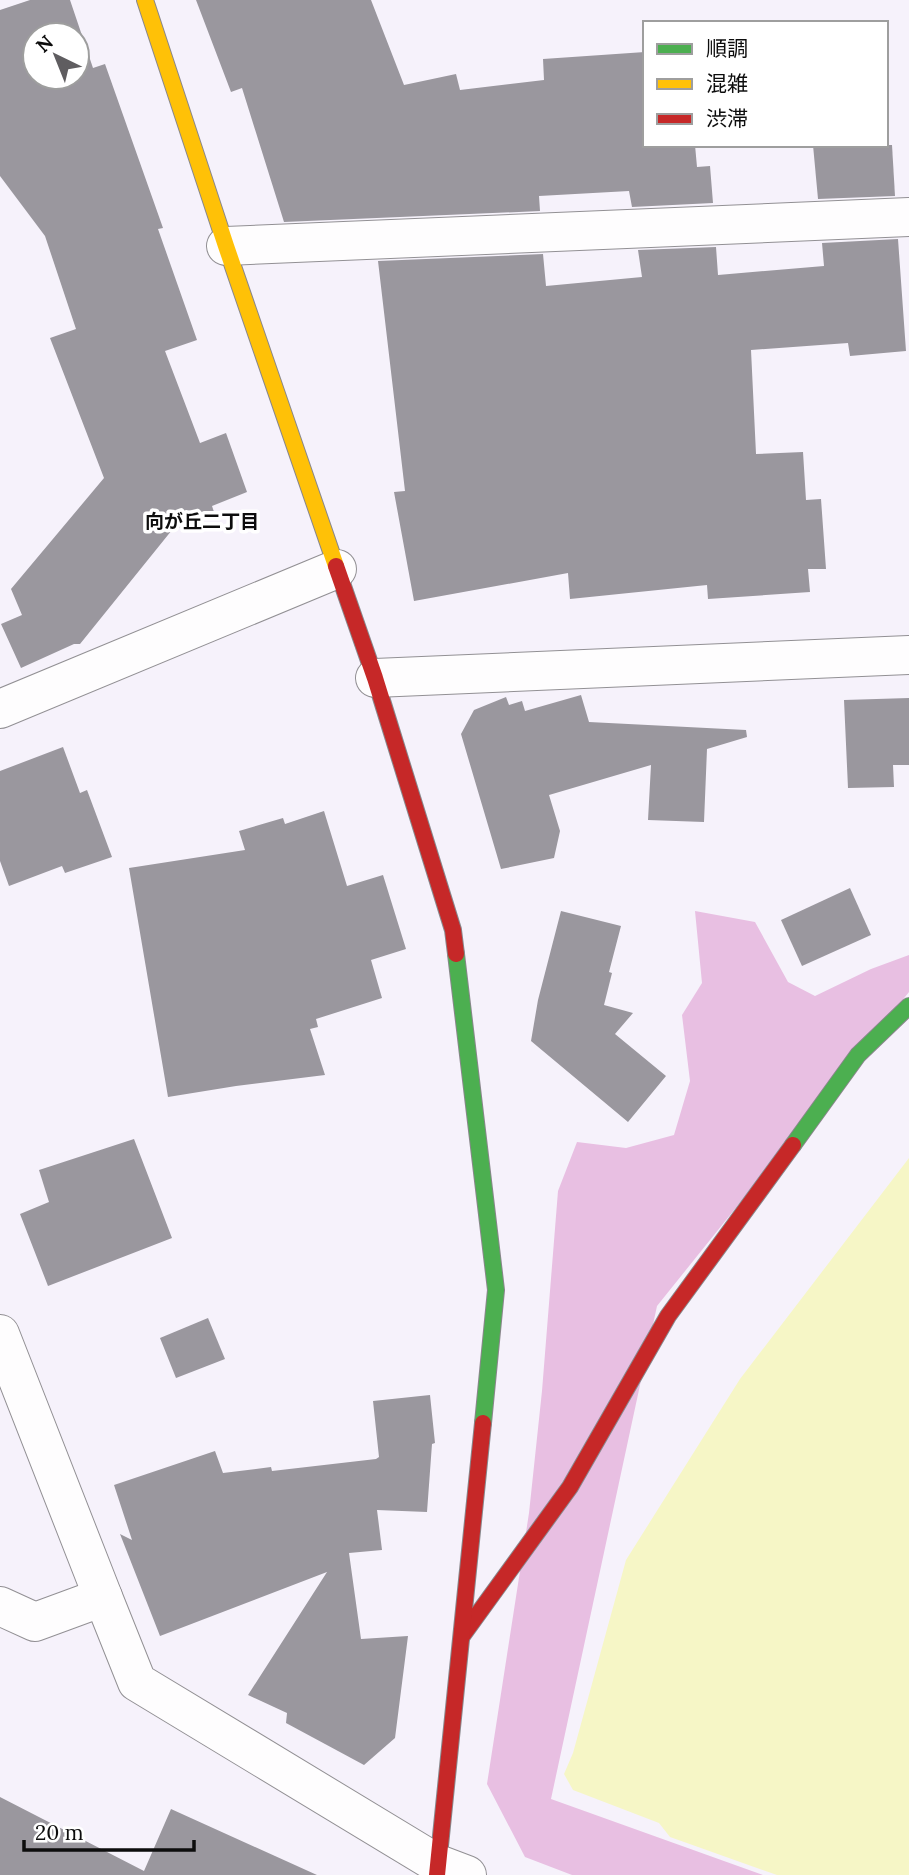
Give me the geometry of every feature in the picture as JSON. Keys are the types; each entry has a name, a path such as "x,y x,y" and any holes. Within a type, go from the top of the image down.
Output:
{"street":[{"path":"0,1334 137,1682 447,1871 462,1636 496,1290 453,930 375,678 226,246 145,0"},
{"path":"226,246 909,217"},
{"path":"0,709 337,569"},
{"path":"375,678 909,654"},
{"path":"462,1636 570,1487 668,1316 858,1055 909,1006"},
{"path":"0,1606 35,1622 103,1597"}],"shaded area":[{"path":"695,911 755,922 788,982 815,996 871,969 909,955 909,992 657,1306 551,1799 763,1875 572,1875 525,1857 487,1784 529,1513 558,1191 577,1142 626,1148 674,1135 690,1081 682,1015 702,983"},
{"path":"909,1158 909,1875 777,1875 670,1837 659,1823 573,1790 564,1774 573,1753 626,1560 740,1379"}],"building":[{"path":"30,0 70,0 77,21 21,21 21,91 91,91 91,62 93,68 105,64 163,228 158,229 197,340 165,351 200,443 226,433 247,492 212,506 215,515 172,530 80,644 74,644 21,668 1,624 22,615 11,589 104,478 50,338 76,329 45,236 0,176 0,10"},
{"path":"196,0 371,0 404,85 456,74 460,90 544,80 543,59 643,52 643,147 695,147 697,167 710,166 713,203 632,207 629,191 539,196 540,211 284,222 242,88 231,92"},
{"path":"892,145 895,196 818,199 813,147"},
{"path":"898,239 906,351 850,356 848,343 751,350 756,454 803,452 806,500 821,499 826,569 808,569 810,592 708,599 707,585 570,599 568,573 414,601 394,492 405,491 378,261 543,254 546,286 642,277 638,250 716,247 718,275 824,266 822,243"},
{"path":"581,695 589,722 746,730 747,737 707,749 704,822 648,820 651,765 549,795 560,831 554,858 501,869 461,734 474,710 506,697 509,705 522,701 525,711"},
{"path":"909,698 909,765 893,765 894,787 848,788 844,700"},
{"path":"63,747 80,793 87,790 112,857 65,873 62,866 9,886 0,861 0,771"},
{"path":"324,811 347,886 383,875 406,949 371,960 382,998 316,1019 318,1027 310,1029 325,1075 168,1097 129,868 245,850 239,831 283,818 285,824"},
{"path":"850,888 871,935 802,966 781,920"},
{"path":"561,911 621,926 604,1005 633,1013 615,1034 666,1076 628,1122 531,1041 538,1000"},
{"path":"134,1139 172,1238 48,1286 20,1214 49,1202 39,1170"},
{"path":"208,1318 225,1359 176,1378 160,1338"},
{"path":"430,1395 435,1443 432,1444 427,1512 377,1510 382,1550 349,1553 361,1639 408,1636 395,1738 364,1765 286,1723 287,1713 248,1695 327,1572 160,1636 120,1534 132,1540 114,1485 215,1451 223,1473 271,1467 272,1471 376,1459 379,1457 373,1401"},
{"path":"0,1797 144,1871 171,1809 317,1875 0,1875"}],"traffic: fast":[{"path":"456,954 496,1290 483,1423"},
{"path":"793,1145 858,1055 909,1006"}],"traffic: slow":[{"path":"145,0 336,566"}],"traffic: jam":[{"path":"336,566 375,678 453,930 456,954"},
{"path":"462,1636 570,1487 668,1316 793,1145"},
{"path":"437,1875 483,1423"}],"district":[{"name":"向が丘二丁目","path":"202,521"}]}
